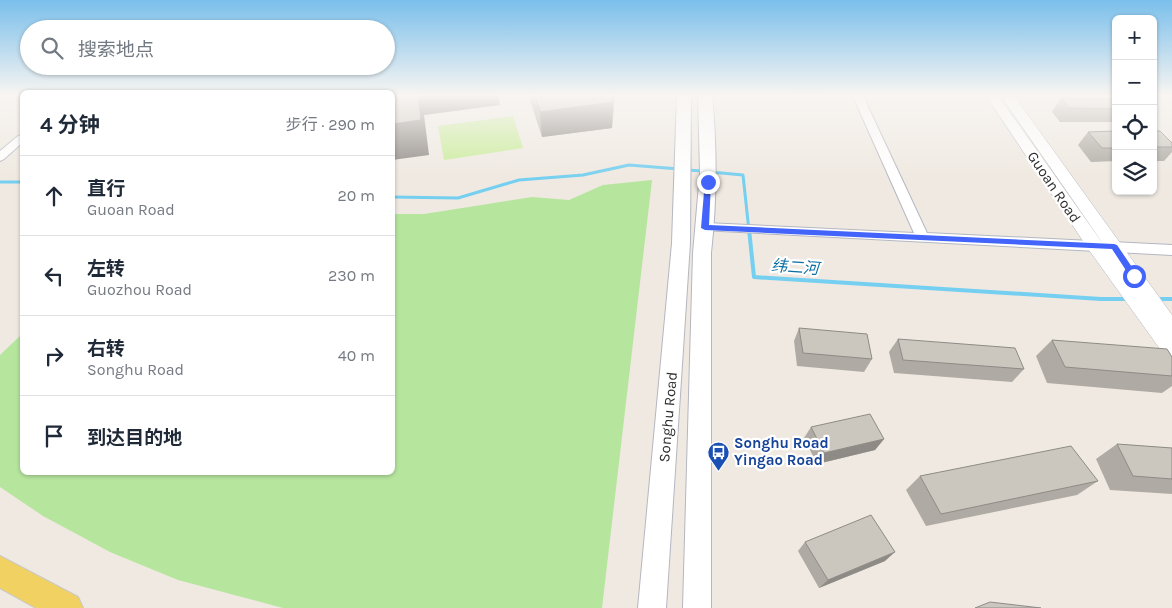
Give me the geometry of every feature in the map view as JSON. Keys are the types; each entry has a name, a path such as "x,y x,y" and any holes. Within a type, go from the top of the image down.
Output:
{"main road":[{"name":"Songhu Road","path":"652,608 682,226 684,122"},
{"name":"Songhu Road","path":"697,608 702,253 706,228 708,182 708,122"},
{"path":"0,571 66,608"}],"street":[{"path":"870,122 923,238"},
{"name":"Guoan Road","path":"1010,122 1095,246 1126,277 1162,324 1172,352"},
{"name":"Guoan Road","path":"1025,122 1114,246 1126,277"},
{"path":"0,157 20,140"},
{"path":"682,226 1172,250"}],"green space":[{"path":"465,122 515,122 523,148 444,160 438,126"},
{"path":"652,180 602,608 283,608 178,580 110,552 43,516 0,487 0,355 20,336 20,475 395,475 395,214 424,214 532,197 569,200 603,185"}],"building":[{"path":"1112,131 1112,148 1102,148 1088,132"},
{"path":"1157,131 1160,131 1172,143 1172,147 1157,147"},
{"path":"799,328 867,334 872,359 803,353"},
{"path":"898,339 1015,348 1024,369 903,360"},
{"path":"1052,340 1167,349 1172,357 1172,376 1065,367"},
{"path":"870,414 884,439 824,453 811,427"},
{"path":"1117,444 1172,448 1172,479 1133,476"},
{"path":"1071,446 1098,481 941,514 920,476"},
{"path":"871,515 895,552 828,580 805,542"},
{"path":"990,602 1041,608 975,608"}],"waterway":[{"name":"纬二河","path":"395,197 458,198 519,180 583,175 629,165 679,169"},
{"name":"纬二河","path":"686,170 704,171"},
{"name":"纬二河","path":"711,172 743,175 749,231"},
{"name":"纬二河","path":"0,182 20,182"},
{"name":"纬二河","path":"749,229 754,277 1101,299 1129,299"},
{"name":"纬二河","path":"1156,299 1172,299"}],"place":[{"name":"Songhu Road Yingao Road","path":"718,471"}],"route":[{"path":"708,182 708,208 705,228 1114,246 1134,276"}]}
